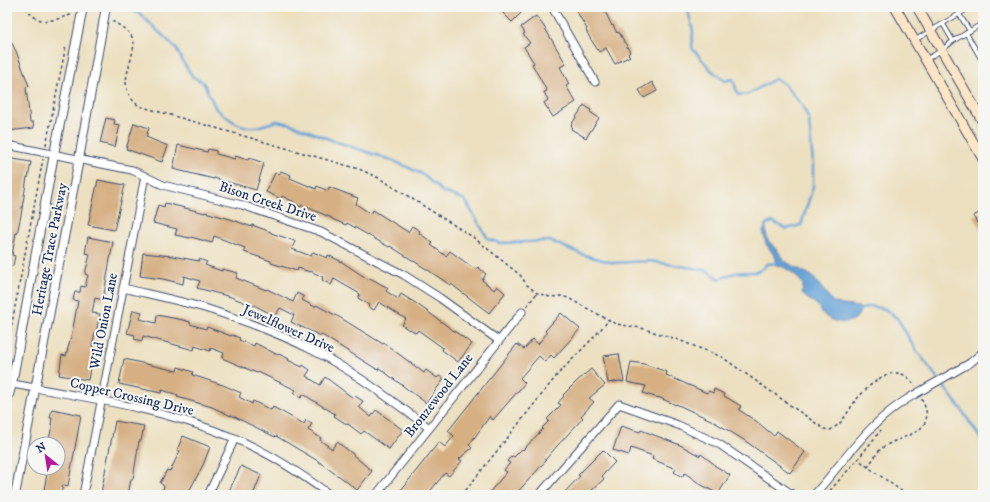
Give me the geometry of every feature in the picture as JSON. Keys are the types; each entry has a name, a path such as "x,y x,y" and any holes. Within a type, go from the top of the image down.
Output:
{"main road":[{"path":"895,7 983,160"},
{"path":"917,7 982,118"}],"street":[{"name":"Heritage Trace Parkway","path":"7,401 83,7"},
{"name":"Heritage Trace Parkway","path":"15,495 79,160 106,7"},
{"path":"552,7 595,82"},
{"name":"Bison Creek Drive","path":"7,145 127,168 163,185 242,205 321,232 404,275 440,298 498,340"},
{"name":"Wild Onion Lane","path":"83,495 122,288 145,176"},
{"name":"Jewelflower Drive","path":"122,288 210,310 242,320 314,351 357,376 428,427"},
{"name":"Bronzewood Lane","path":"376,495 428,427 522,312"},
{"path":"970,363 983,352"},
{"path":"814,495 872,426 915,394 970,363 983,358"},
{"name":"Copper Crossing Drive","path":"10,384 102,400 171,416 235,438 286,465 330,495"},
{"path":"539,495 619,404 678,425 719,444 793,495"},
{"path":"208,495 235,438"}],"lane":[{"path":"914,40 931,32 971,7"},
{"path":"959,14 983,62"},
{"path":"926,59 983,23"},
{"path":"943,24 953,41"}],"path":[{"path":"26,7 35,18 42,21 51,21 74,14 74,20"},
{"path":"112,21 121,26 130,34 134,41 126,82 127,92 131,99 139,106 359,169 373,175 473,237 520,275 527,285 537,294 550,297 561,296 568,298 616,324 642,328 676,339 722,357 824,429 830,430 837,426 857,400 876,381 884,376 899,373 904,374 910,379 915,394"},
{"path":"7,350 65,48 68,42"},
{"path":"522,312 537,294"},
{"path":"462,495 558,374 609,320"},
{"path":"868,467 882,448 917,432 923,426 926,420 927,411 921,398"},
{"path":"826,495 882,430"},
{"path":"858,459 907,495"}],"water":[{"path":"766,226 767,239 781,255 784,261 812,276 833,302 859,307 860,310 856,318 848,322 832,320 824,315 815,303 804,296 802,293 803,284 798,278 788,270 776,265 776,258 766,244 763,231"}],"building":[{"path":"497,7 527,7 512,22"},
{"path":"574,7 603,7 612,26 613,25 617,33 619,32 630,52 628,54 630,56 615,64 606,48 599,52"},
{"path":"536,16 566,64 560,67 569,84 566,86 576,102 553,117 544,103 548,100 544,92 547,91 532,64 534,63 524,47 530,43 523,34 525,33 521,27"},
{"path":"7,34 16,51 29,86 26,87 30,122 33,122 34,128 7,131"},
{"path":"652,82 657,91 644,98 639,90"},
{"path":"584,105 591,110 590,112 599,118 586,138 571,129 571,125"},
{"path":"106,118 115,120 114,124 120,125 115,147 100,143"},
{"path":"134,123 149,128 146,137 168,146 162,162 126,149"},
{"path":"178,145 207,152 208,149 216,151 216,154 235,159 235,156 248,160 249,158 264,163 256,190 214,178 173,169"},
{"path":"7,158 31,162 12,255 15,256 13,266 7,265"},
{"path":"281,171 291,175 290,178 316,189 317,186 328,191 329,187 358,198 356,204 371,214 373,210 408,232 412,226 433,243 431,245 446,256 450,251 476,270 478,267 486,274 482,280 494,290 497,286 505,293 489,313 451,284 450,285 390,246 389,247 347,223 346,225 302,205 301,207 282,196 281,199 266,192 275,173 279,174"},
{"path":"98,180 125,185 114,230 88,225"},
{"path":"165,203 205,212 252,227 252,225 295,241 292,249 311,256 313,252 327,258 328,255 342,262 369,280 370,278 388,288 386,291 398,299 401,294 472,344 458,362 442,350 443,348 418,330 416,333 402,325 406,319 379,302 374,310 368,307 369,305 358,298 360,294 334,279 331,285 322,280 323,277 310,271 298,268 297,271 271,263 271,261 244,252 245,248 214,236 212,243 191,237 175,235 177,229 153,223 158,205 164,207"},
{"path":"983,211 983,233 973,216"},
{"path":"88,237 113,242 103,300 95,298 92,313 100,314 92,346 94,346 88,380 59,375 62,355 66,356 72,333 78,301 73,300 75,292 80,292 81,286 85,287 88,275 85,274 90,254 85,253"},
{"path":"143,253 199,261 199,259 207,262 205,265 222,271 222,269 238,273 236,278 266,290 267,289 293,302 297,293 304,297 302,300 315,307 316,305 339,317 383,344 384,343 424,373 426,370 437,378 439,376 444,379 426,403 379,368 378,370 322,335 321,336 291,322 294,315 280,308 275,316 254,305 253,306 231,297 197,288 200,281 184,276 183,284 163,279 140,276"},
{"path":"133,310 142,312 140,319 156,323 157,315 183,320 206,329 207,327 231,336 232,335 240,338 239,340 254,346 255,343 289,359 288,360 302,367 303,365 310,370 306,376 320,385 325,377 353,398 355,396 363,401 359,407 371,417 376,410 403,430 389,449 364,431 361,434 334,416 335,414 303,394 301,398 294,393 296,390 258,372 257,373 222,358 224,353 211,348 210,351 195,346 194,350 143,336 142,341 134,339 135,335 127,333"},
{"path":"561,313 580,329 554,358 551,355 545,362 539,356 520,378 525,383 493,420 490,416 469,445 472,448 459,459 462,461 449,476 445,473 427,495 397,495 439,442 445,447 454,436 448,431 517,344 524,349 533,339 538,344 547,333 545,331"},
{"path":"619,354 624,382 620,381 608,383 603,356"},
{"path":"124,359 177,371 178,367 193,372 192,375 223,385 241,393 239,397 252,404 253,401 271,410 273,407 304,424 306,420 312,424 308,430 321,438 320,440 332,449 337,442 372,471 357,490 318,461 276,436 275,437 231,415 212,407 177,397 178,395 162,390 161,393 119,384"},
{"path":"631,362 644,364 667,372 666,375 707,393 709,391 713,393 714,389 724,394 724,396 741,406 739,410 756,421 774,436 777,431 805,452 790,473 744,440 711,420 676,404 643,393 646,386 627,382"},
{"path":"591,369 605,385 589,398 594,402 581,416 583,418 515,495 487,495 507,472 504,470 510,463 507,461 512,456 514,457 522,449 523,450 543,429 542,428 549,421 547,419 561,405 558,403 564,396 563,395"},
{"path":"52,409 81,415 68,486 63,485 61,495 43,495 47,476 66,476 66,436 50,436 52,425 52,418 50,418"},
{"path":"115,421 144,426 141,441 139,441 133,479 131,479 128,495 101,493"},
{"path":"621,426 640,432 641,430 680,445 700,456 701,454 714,465 730,475 718,494 700,484 685,473 682,477 674,472 676,469 652,459 653,456 631,448 629,455 613,450"},
{"path":"183,436 210,447 203,465 187,495 161,495 164,486 160,483 167,470 170,471 180,451 177,450"},
{"path":"603,450 615,462 602,476 604,479 591,491 595,495 562,495 580,476 578,475"},
{"path":"241,466 261,475 253,495 227,495"}],"waterway":[{"path":"124,7 140,14 176,48 193,77 203,82 216,109 234,122 244,127 257,127 277,121 291,124 334,141 394,161 422,174 443,192 465,200 488,239 500,243 550,241 584,255 614,263 649,261 706,270 720,279 740,272 756,272 767,264 779,263"},
{"path":"687,7 693,31 692,48 711,70 725,81 733,79 738,95 748,94 775,79 783,83 802,105 809,120 813,164 813,187 801,225 786,229 773,222 766,224 765,230"},
{"path":"857,311 869,306 885,309 897,318 916,350 961,409 983,442"}]}
